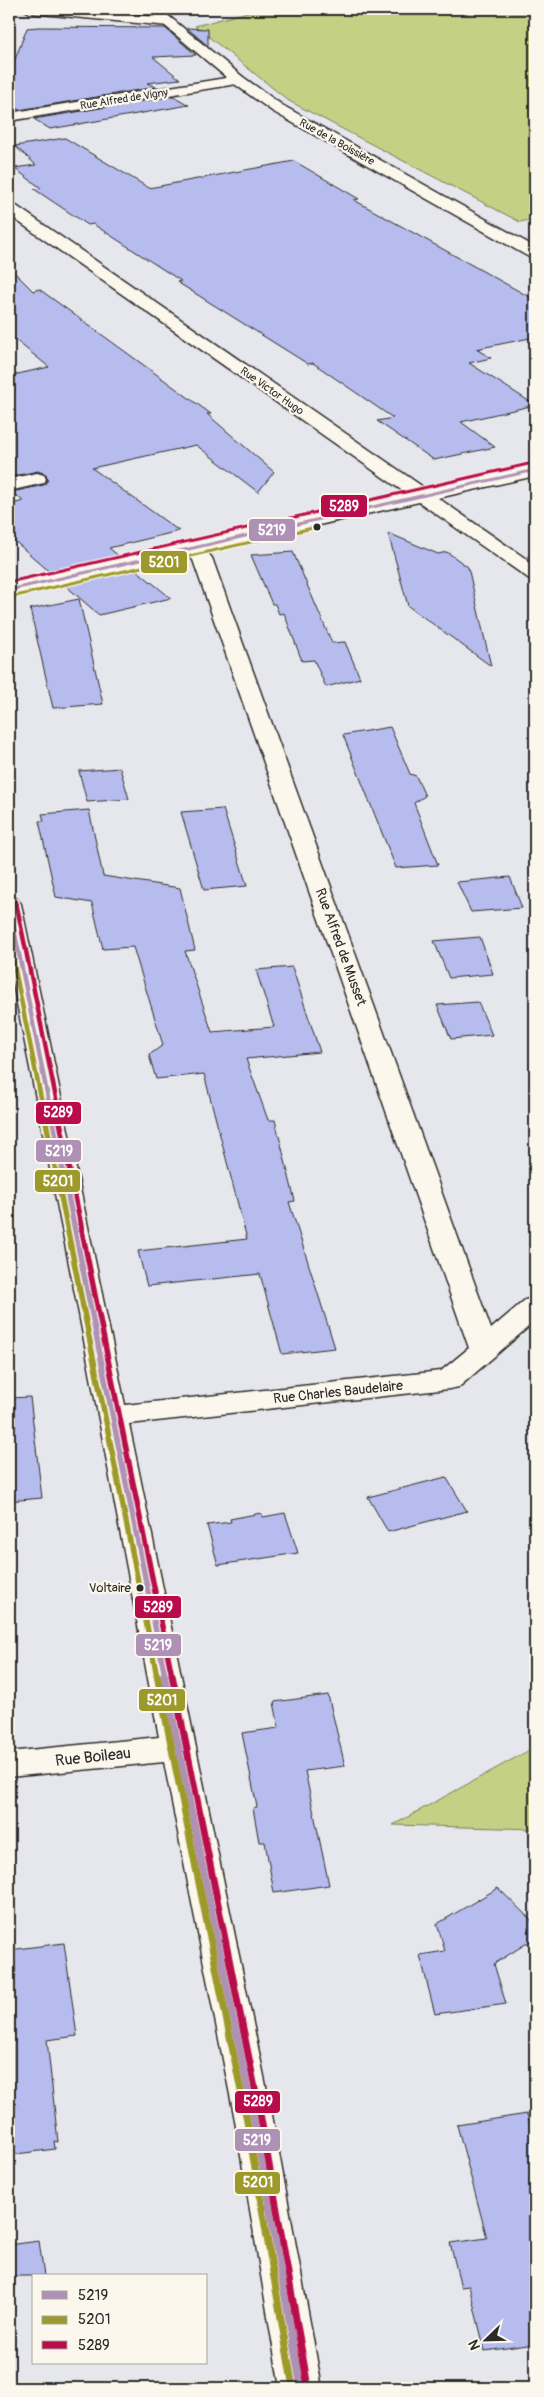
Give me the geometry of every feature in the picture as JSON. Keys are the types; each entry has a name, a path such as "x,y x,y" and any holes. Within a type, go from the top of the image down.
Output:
{"street":[{"path":"30,9 169,22"},
{"name":"Rue de la Boissière","path":"152,9 238,80 277,108 535,254"},
{"name":"Rue Alfred de Vigny","path":"9,117 238,80"},
{"name":"Rue Victor Hugo","path":"9,208 535,574"},
{"path":"9,590 535,470"},
{"path":"9,485 37,479"},
{"name":"Rue Alfred de Musset","path":"192,548 202,558 484,1350"},
{"path":"9,904 253,2115 301,2388"},
{"name":"Rue Charles Baudelaire","path":"113,1416 449,1380 535,1306"},
{"name":"Rue Boileau","path":"9,1765 178,1748"}],"green space":[{"path":"259,9 535,9 535,219 520,222 289,101 195,26"},
{"path":"535,1747 535,1829 393,1825"}],"building":[{"path":"27,28 165,28 196,55 153,57 180,79 147,83 156,87 19,110 9,103 9,75"},
{"path":"187,28 208,29 208,46"},
{"path":"173,96 189,105 50,129 34,119"},
{"path":"65,138 149,188 294,161 359,199 354,200 535,300 535,337 476,349 491,358 469,363 535,405 461,422 495,447 434,460 377,421 393,418 313,363 308,364 177,282 181,281 93,224 88,225 34,189 41,188 14,168 36,165 15,146"},
{"path":"9,267 33,291 39,289 211,414 207,414 274,472 258,492 196,445 92,468 179,531 109,548 120,557 51,573 9,536 9,505 23,501 12,492 44,485 48,480 46,474 38,471 9,477 9,376 49,367 9,335"},
{"path":"388,533 438,554 447,552 468,567 491,666 408,606"},
{"path":"293,552 332,643 345,642 360,678 326,687 314,660 302,661 284,613 279,614 275,604 272,604 251,555"},
{"path":"135,569 171,598 99,615 65,585"},
{"path":"79,599 103,704 53,708 30,609"},
{"path":"390,727 410,774 416,776 425,796 414,803 438,865 396,868 343,735"},
{"path":"120,768 129,799 87,802 79,771"},
{"path":"223,809 247,886 204,890 181,812"},
{"path":"89,810 103,876 180,888 195,950 185,951 212,1032 274,1027 256,970 292,967 320,1052 246,1059 268,1120 275,1120 295,1201 289,1202 335,1348 282,1354 260,1274 147,1286 138,1251 247,1239 204,1074 156,1079 149,1055 163,1045 133,947 103,949 92,903 56,897 39,821 44,821 42,814"},
{"path":"510,877 522,908 471,912 457,882"},
{"path":"480,937 493,974 449,978 434,941"},
{"path":"478,1002 492,1035 451,1039 437,1005"},
{"path":"30,1397 42,1498 9,1501 9,1398"},
{"path":"446,1477 467,1511 388,1532 368,1497"},
{"path":"261,1513 263,1517 285,1513 298,1553 218,1565 207,1525 231,1522 230,1519"},
{"path":"328,1695 345,1766 305,1771 329,1885 274,1893 265,1842 259,1842 253,1808 257,1807 242,1733 279,1728 274,1702"},
{"path":"498,1888 535,1924 535,1938 494,1964 506,2004 435,2014 420,1955 445,1951 437,1924"},
{"path":"64,1943 77,2036 47,2040 58,2142 54,2141 55,2149 9,2155 9,1950"},
{"path":"527,2114 535,2143 535,2344 485,2351 469,2286 461,2287 450,2243 487,2238 457,2125"},
{"path":"39,2241 44,2274 9,2276 9,2245"}],"transit line":[{"name":"5289","path":"9,582 533,463"},
{"name":"5219","path":"9,590 535,470"},
{"name":"5201","path":"11,597 317,527"},
{"name":"5289","path":"16,902 260,2113 308,2387"},
{"name":"5219","path":"9,904 253,2115 301,2388"},
{"name":"5201","path":"9,940 246,2116 293,2388"}],"place":[{"name":"Voltaire","path":"140,1588"}]}
